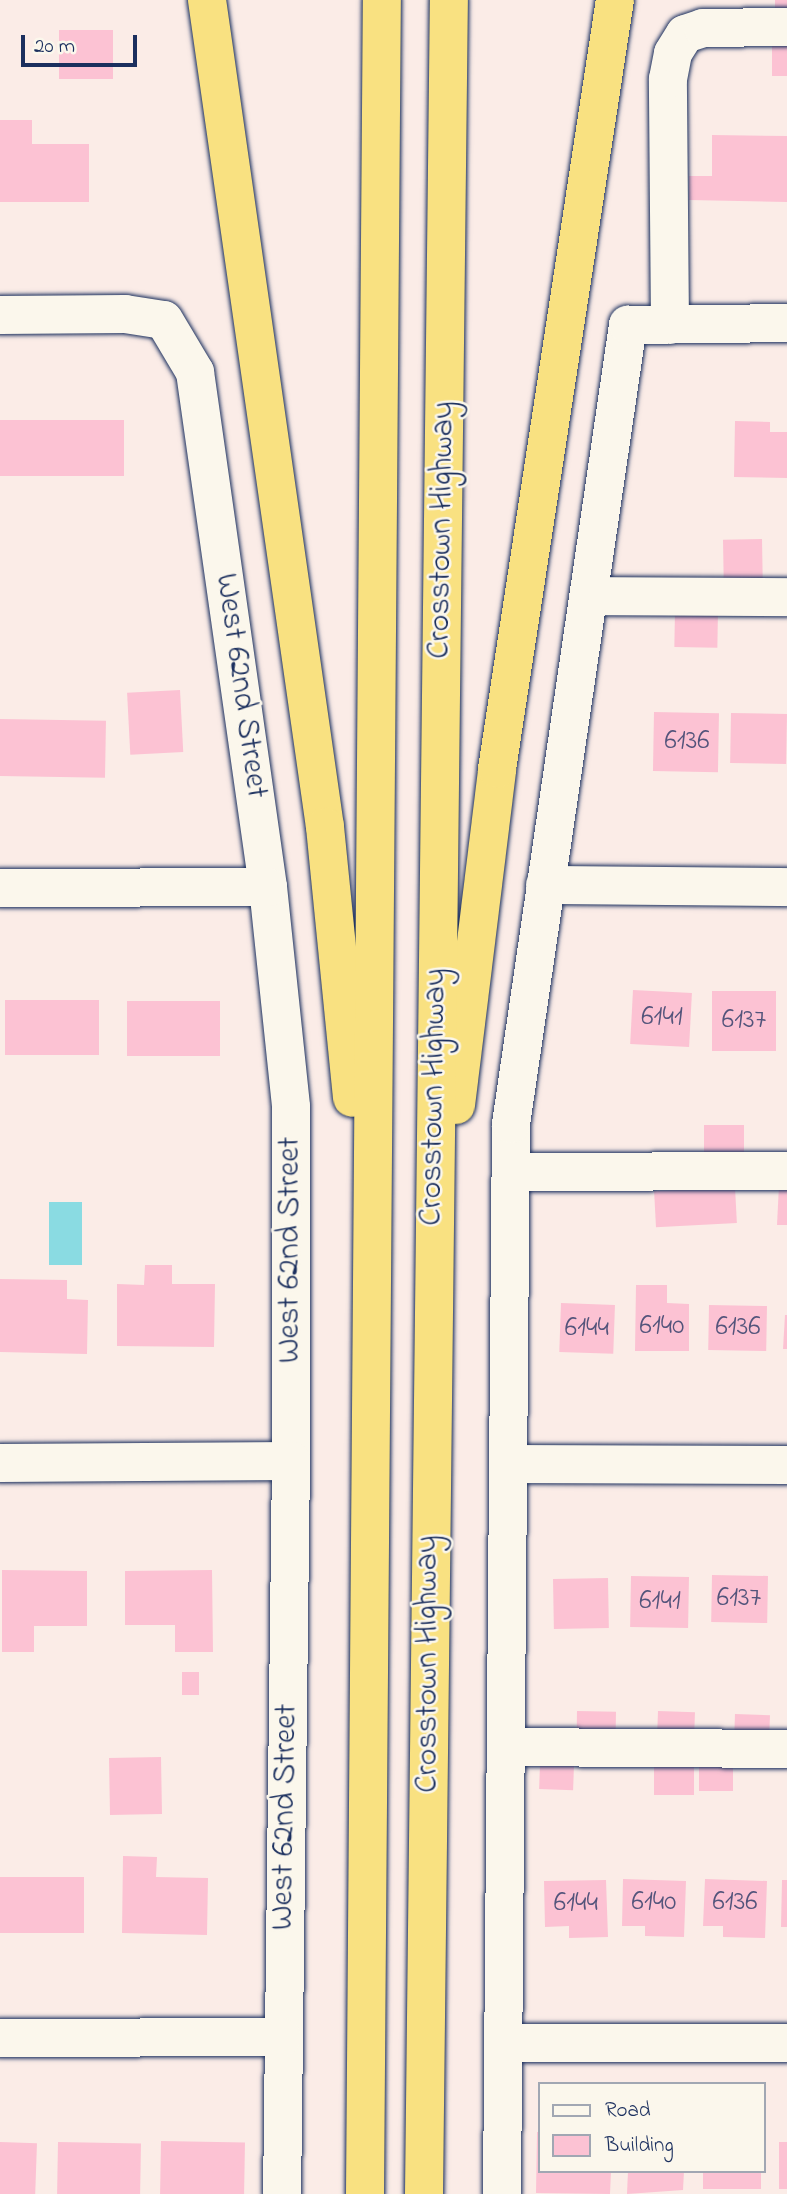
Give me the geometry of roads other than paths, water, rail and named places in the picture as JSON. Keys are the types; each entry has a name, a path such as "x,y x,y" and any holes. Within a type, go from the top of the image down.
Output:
{"highway":[{"path":"207,0 325,827 372,1297"},
{"name":"Crosstown Highway","path":"365,2194 382,0"},
{"name":"Crosstown Highway","path":"424,2194 432,1305 449,0"},
{"path":"432,1305 497,769 615,0"}],"street":[{"path":"670,325 668,79 673,53 685,34 704,28 787,27"},
{"name":"West 62nd Street","path":"0,315 125,314 164,320 195,372 268,887 291,1107 291,1461 282,2194"},
{"path":"502,2194 511,1124 628,325 787,323"},
{"path":"590,596 787,597"},
{"path":"545,885 787,887"},
{"path":"0,888 268,887"},
{"path":"511,1172 787,1171"},
{"path":"0,1463 291,1461"},
{"path":"508,1464 787,1465"},
{"path":"506,1747 787,1749"},
{"path":"0,2038 282,2037"},
{"path":"504,2043 787,2043"}],"water":[{"path":"49,1202 82,1202 82,1265 49,1265"}]}
